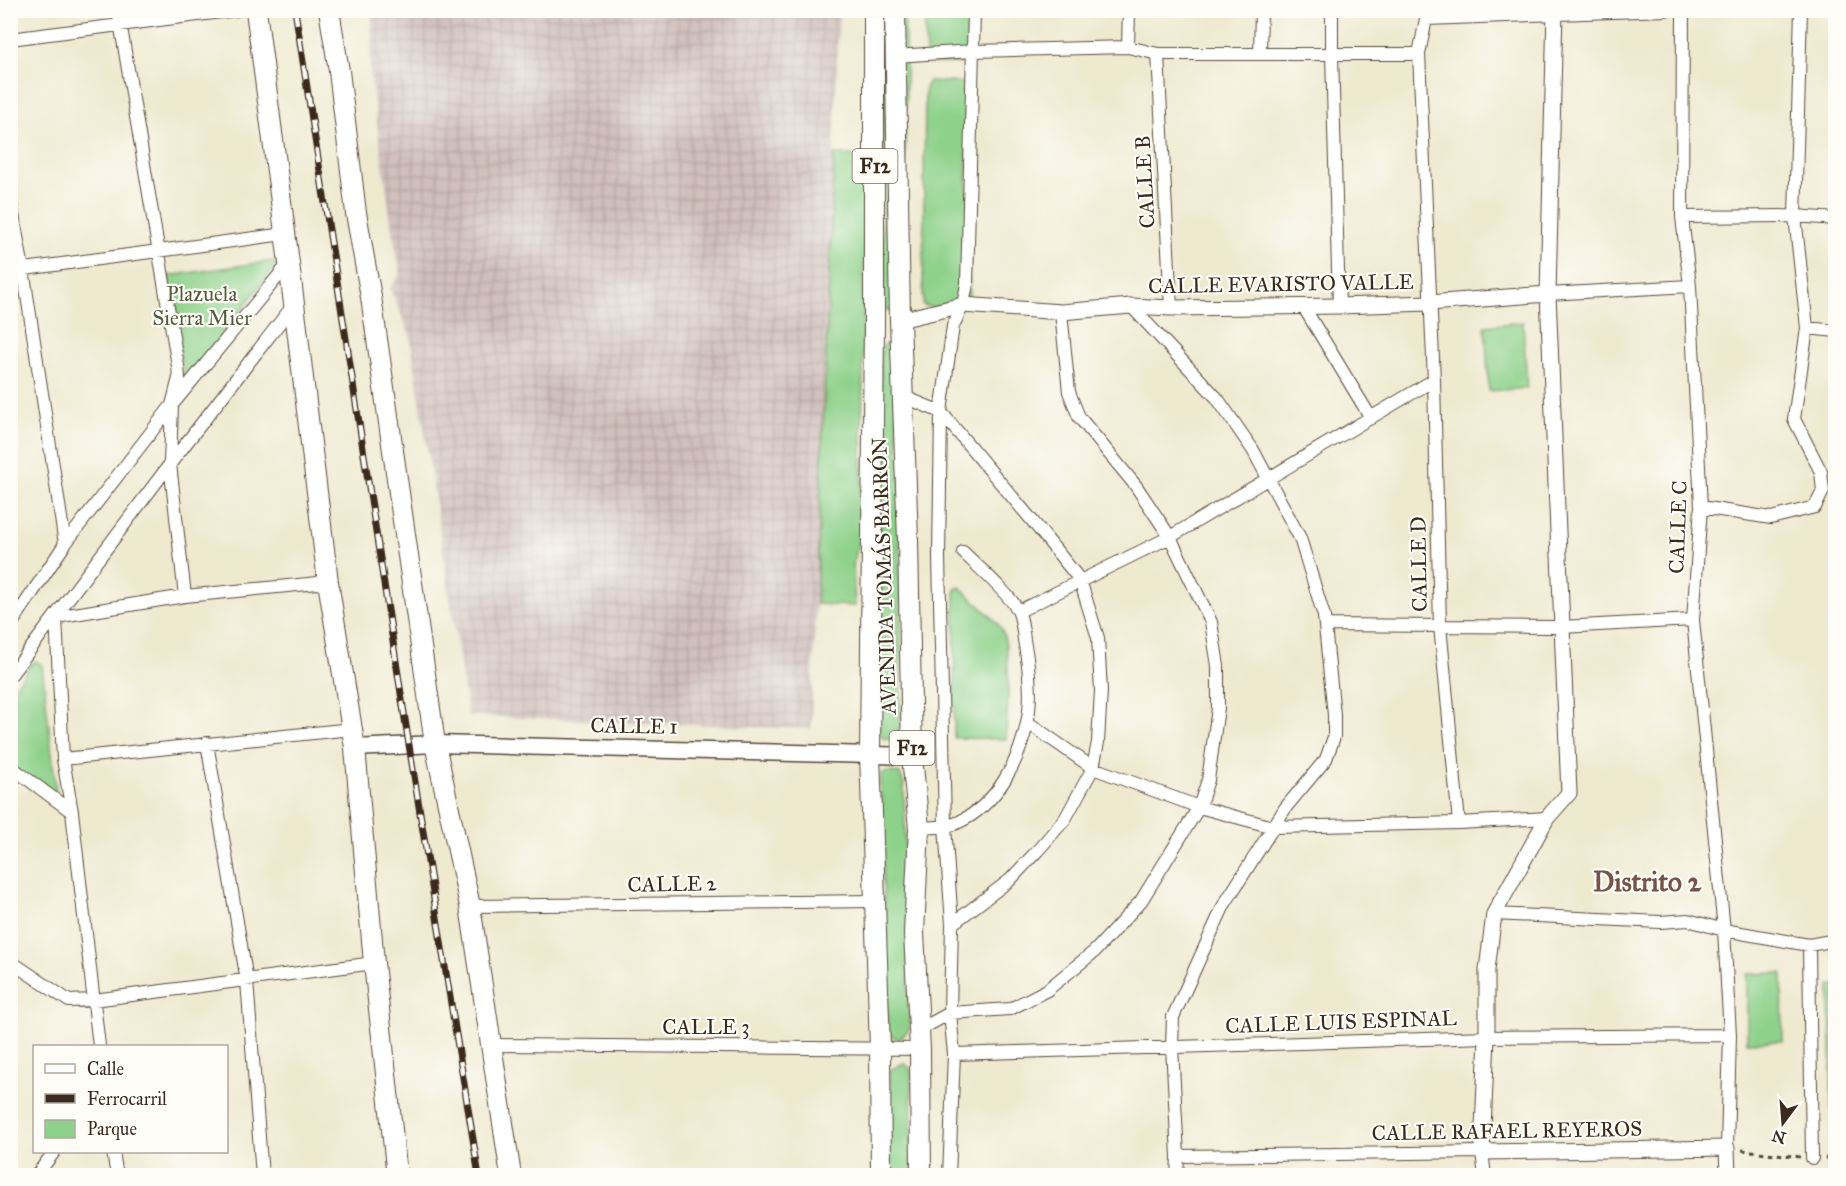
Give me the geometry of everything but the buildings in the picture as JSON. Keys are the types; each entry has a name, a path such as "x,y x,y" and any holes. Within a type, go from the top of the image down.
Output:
{"main road":[{"path":"256,10 272,122 284,234 290,263 328,582 353,738 397,1176"},
{"path":"329,10 339,71 356,213 435,744 470,906 511,1176"},
{"name":"AVENIDA TOMÁS BARRÓN","path":"874,10 887,321 902,396 908,540 912,756 918,828 914,933 919,1039 921,1176"},
{"name":"AVENIDA TOMÁS BARRÓN","path":"881,1176 880,1048 870,754 887,321 895,10"},
{"name":"CALLE 1","path":"353,738 435,744 912,756"}],"street":[{"path":"118,10 178,366 179,378 172,405 170,464 185,596"},
{"path":"10,39 237,10"},
{"path":"950,1176 954,1054 950,1013 952,924 945,826 939,557 941,412 953,326 963,305 968,284 974,10"},
{"path":"1128,47 1129,10"},
{"path":"1260,54 1261,10"},
{"path":"1332,10 1340,306"},
{"path":"1426,15 1666,10"},
{"name":"CALLE C","path":"1683,10 1682,217 1690,286 1701,507 1693,620 1724,930 1730,1035 1727,1148"},
{"path":"1701,507 1771,518 1815,507 1823,492 1821,472 1794,419 1807,328 1795,216 1801,10"},
{"path":"1485,1176 1482,1152 1487,1037 1487,970 1494,914 1547,818 1569,793 1548,294 1555,13"},
{"name":"CALLE D","path":"1426,15 1419,54 1434,380 1440,626 1459,823"},
{"path":"895,56 973,51 1128,47 1158,54 1419,54"},
{"name":"CALLE B","path":"1158,54 1171,308"},
{"path":"10,198 65,544"},
{"path":"1682,217 1795,216 1836,219"},
{"path":"10,271 158,249 284,234"},
{"path":"10,626 65,544 172,405 290,263"},
{"name":"CALLE EVARISTO VALLE","path":"887,321 963,305 1060,312 1131,306 1171,308 1340,306 1429,303 1690,286"},
{"path":"10,676 295,303"},
{"path":"1131,306 1217,398 1253,450 1300,538 1325,625 1334,715 1334,737 1326,759 1286,807 1256,858 1224,905 1173,1017 1177,1176"},
{"path":"1303,306 1371,418"},
{"path":"919,1039 950,1013 1010,1009 1047,990 1095,951 1141,901 1199,807 1208,780 1218,708 1218,666 1211,622 1170,537 1136,486 1079,417 1069,392 1060,312"},
{"path":"1807,328 1836,331"},
{"path":"1019,611 1170,537 1434,380"},
{"path":"902,396 941,412 1080,580 1098,638 1101,691 1098,742 1093,768 1065,819 1039,849 1010,879 952,924"},
{"path":"918,828 945,826 959,822 986,804 1012,769 1027,722 1030,698 1029,662 1019,611 997,585 963,552"},
{"path":"56,617 185,596 328,582"},
{"path":"56,617 63,759 72,812 99,1045"},
{"path":"1325,625 1561,627 1693,620"},
{"path":"1027,722 1093,768 1199,807 1273,827 1459,823 1547,818"},
{"path":"63,759 207,743 353,738"},
{"path":"207,743 247,981 262,1176"},
{"path":"10,766 72,812"},
{"name":"CALLE 2","path":"470,906 875,901"},
{"path":"1494,914 1660,922 1688,920 1724,930 1809,945 1836,940"},
{"path":"1809,945 1812,1158"},
{"path":"10,961 69,1001 247,981 374,963"},
{"name":"CALLE LUIS ESPINAL","path":"954,1054 1487,1037 1730,1035"},
{"name":"CALLE 3","path":"491,1045 880,1048 919,1039"},
{"path":"1727,1148 1728,1176"},
{"name":"CALLE RAFAEL REYEROS","path":"1178,1156 1727,1148"},
{"path":"36,1176 53,1153"},
{"path":"114,1153 117,1176"}],"path":[{"path":"1727,1148 1836,1159"}],"shaded area":[{"path":"372,11 839,11 811,729 468,716 410,335 390,288 401,273 393,235 370,73"}],"green space":[{"path":"882,11 904,11 906,70 903,299 893,311 887,310 883,304"},
{"path":"924,11 970,11 970,56 966,63 932,63 926,56"},
{"path":"929,81 966,83 969,298 932,308 923,305 925,88"},
{"path":"834,155 852,155 865,169 861,536 853,563 855,606 816,604"},
{"name":"Plazuela Sierra Mier","path":"273,261 276,264 274,268 185,383 168,276"},
{"path":"1523,322 1527,388 1489,391 1485,326"},
{"path":"892,343 900,472 901,729 894,739 889,739 883,738 878,732 881,351 885,344"},
{"path":"960,587 996,622 1004,637 1008,665 1006,739 954,738 955,589"},
{"path":"36,661 42,665 57,800 11,771 10,694 32,663"},
{"path":"881,773 900,774 904,785 909,1030 899,1039 891,1036 888,1029 880,783"},
{"path":"1782,973 1783,1041 1747,1042 1747,974"},
{"path":"1830,985 1836,985 1835,1136 1832,1136"},
{"path":"904,1063 911,1069 912,1175 890,1175 890,1070"}],"railway":[{"path":"295,10 409,745 479,1176"}],"district":[{"name":"Distrito 2","path":"1647,881"}]}
